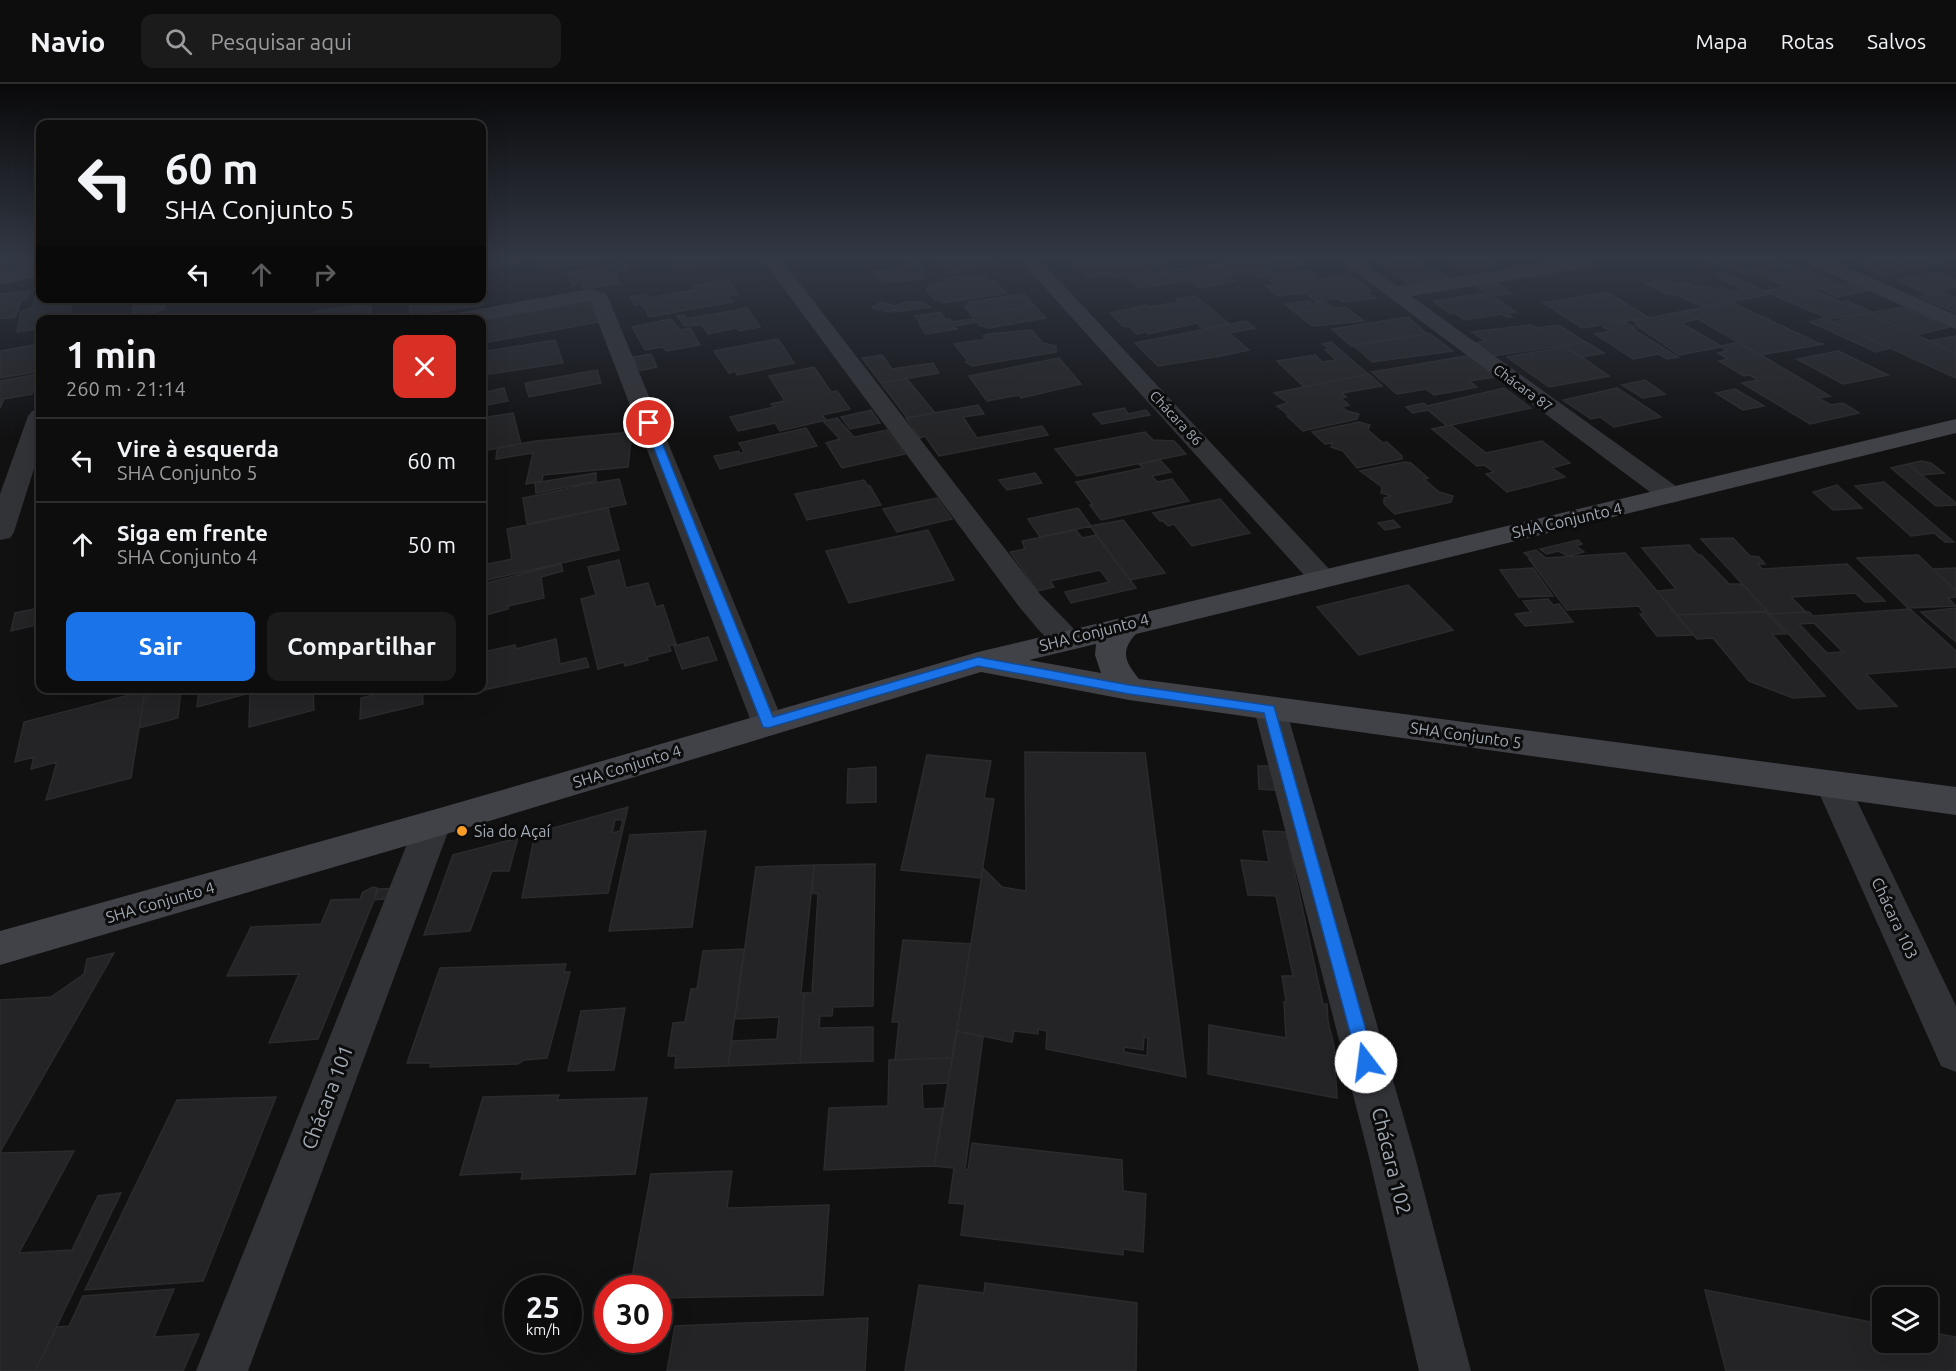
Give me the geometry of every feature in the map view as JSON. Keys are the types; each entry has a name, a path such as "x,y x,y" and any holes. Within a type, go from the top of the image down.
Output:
{"street":[{"path":"607,319 768,724"},
{"path":"816,319 1030,601 1066,639"},
{"name":"Chácara 86","path":"1083,319 1322,578"},
{"name":"Chácara 87","path":"1429,319 1671,495"},
{"name":"SHA Conjunto 4","path":"0,948 433,824 978,662 1956,426"},
{"path":"0,532 36,428"},
{"path":"1128,624 1113,641 1111,658 1117,675 1129,689"},
{"name":"SHA Conjunto 5","path":"978,662 1129,689 1956,801"},
{"name":"Chácara 102","path":"1270,709 1388,1142 1445,1371"},
{"name":"Chácara 103","path":"1832,784 1956,1052"},
{"name":"Chácara 101","path":"222,1371 433,824"}],"building":[{"path":"20,319 36,319 36,329 17,332"},
{"path":"486,319 598,319 599,322 488,342"},
{"path":"670,319 681,330 690,328 700,345 666,351 663,347 645,350 632,327"},
{"path":"679,319 755,319 760,327 739,331 737,328 708,334 702,325 685,326"},
{"path":"917,319 945,319 921,324"},
{"path":"949,319 952,322 974,319 1040,319 989,328 977,322 954,326 957,329 926,334 919,324"},
{"path":"1116,319 1223,319 1229,324 1202,328 1197,323 1148,334 1146,332 1137,334 1130,327 1123,326"},
{"path":"1303,319 1361,319 1364,321 1312,326"},
{"path":"1395,319 1410,319 1427,334 1351,346 1332,329"},
{"path":"1568,319 1636,319 1582,328"},
{"path":"1698,319 1767,319 1824,344 1760,355"},
{"path":"1698,319 1681,323 1721,346 1739,342 1830,396 1818,398 1831,405 1843,403 1859,413 1810,424 1742,383 1758,380 1750,375 1744,376 1719,361 1728,359 1718,353 1727,351 1721,347 1679,355 1633,321"},
{"path":"1826,319 1890,348 1876,352 1810,322"},
{"path":"1844,319 1881,319 1956,353 1956,378 1832,322"},
{"path":"1881,319 1932,319 1950,327 1916,335"},
{"path":"1246,321 1255,328 1229,333 1249,350 1221,356 1158,366 1135,343"},
{"path":"1626,322 1635,328 1631,328 1678,357 1667,359 1659,354 1633,359 1595,334 1611,331 1603,327"},
{"path":"1531,325 1537,328 1559,325 1585,342 1493,356 1475,343 1485,341 1472,332"},
{"path":"1031,330 1043,343 1056,346 1056,352 972,366 966,362 968,361 954,344 986,339 983,336 988,334"},
{"path":"1429,333 1453,351 1372,362 1353,345"},
{"path":"1956,336 1956,353 1929,341"},
{"path":"778,339 794,363 737,375 735,371 729,373 714,351"},
{"path":"555,340 563,363 489,374 486,365 486,351"},
{"path":"1331,342 1368,374 1304,387 1277,361 1315,355 1322,362 1336,360 1325,350 1329,349 1323,344"},
{"path":"1586,342 1604,353 1582,357 1609,376 1549,387 1507,357 1563,347 1580,356 1564,345"},
{"path":"36,345 36,372 0,378 0,351"},
{"path":"1838,351 1888,375 1843,384 1797,359"},
{"path":"651,354 657,367 639,371 633,357"},
{"path":"882,355 892,369 933,363 939,373 881,383 862,358"},
{"path":"1466,356 1494,377 1469,381 1477,387 1434,395 1426,389 1397,394 1372,372"},
{"path":"1059,358 1081,384 1021,398 1019,395 987,401 969,376"},
{"path":"814,367 831,392 837,391 850,409 822,415 826,420 780,431 775,423 738,431 730,417 774,407 771,404 785,401 769,376"},
{"path":"597,370 601,383 529,397 525,383"},
{"path":"36,374 32,394 4,399 0,408 0,381"},
{"path":"1369,374 1382,386 1342,393 1346,397 1341,398 1349,405 1342,407 1359,414 1357,419 1303,431 1287,416 1290,416 1277,406 1288,403 1274,393"},
{"path":"907,379 935,413 907,418 881,383"},
{"path":"1645,380 1665,394 1643,398 1622,385"},
{"path":"504,388 508,401 486,405 486,392"},
{"path":"1504,388 1531,408 1447,426 1428,410 1413,413 1406,407 1424,403 1427,406"},
{"path":"1617,388 1661,417 1614,427 1600,417 1591,419 1563,400"},
{"path":"1735,389 1764,406 1743,410 1716,393"},
{"path":"978,405 984,414 963,417 977,438 1042,426 1048,435 939,456 925,436 920,438 906,418"},
{"path":"1124,408 1128,414 1146,410 1150,415 1102,424 1093,414"},
{"path":"871,410 880,423 850,429 841,417"},
{"path":"513,413 521,444 486,450 486,417"},
{"path":"837,418 854,437 887,430 905,454 842,468 826,443 840,439 823,421"},
{"path":"1359,422 1370,425 1368,430 1383,443 1387,442 1402,456 1402,459 1357,468 1343,451 1331,447 1333,443 1325,444 1312,432"},
{"path":"1451,425 1486,453 1542,441 1570,463 1552,468 1565,477 1507,492 1486,474 1494,472 1484,465 1477,466 1432,429"},
{"path":"806,428 817,446 720,469 714,456 739,451 740,454 744,452 739,443"},
{"path":"632,432 635,439 631,440 628,467 543,475 542,481 526,484 533,453 496,459 497,448 536,441"},
{"path":"1145,432 1153,440 1174,441 1186,454 1077,476 1055,449"},
{"path":"1160,460 1171,472 1152,476 1157,482 1172,479 1189,501 1101,520 1076,482 1143,468 1139,464"},
{"path":"1921,461 1931,463 1944,473 1922,475 1908,464"},
{"path":"1404,462 1411,463 1428,478 1424,479 1439,492 1453,496 1451,502 1395,514 1384,504 1384,498 1392,496 1381,493 1382,487 1360,471"},
{"path":"1908,464 1956,505 1936,506 1891,468"},
{"path":"596,473 596,481 536,493 535,483"},
{"path":"1035,473 1042,483 1007,490 999,480"},
{"path":"619,479 626,504 527,524 523,498"},
{"path":"864,480 881,505 807,520 795,494"},
{"path":"1884,482 1954,542 1945,542 1934,533 1911,536 1855,486"},
{"path":"1837,485 1862,508 1833,510 1813,492"},
{"path":"937,498 952,519 897,532 883,509"},
{"path":"1220,499 1250,533 1192,546 1174,524 1168,526 1153,513"},
{"path":"608,508 619,550 486,580 486,564 512,559 507,529"},
{"path":"1078,508 1091,526 1040,537 1028,519"},
{"path":"1123,520 1165,573 1130,580 1090,526"},
{"path":"1393,520 1400,527 1385,530 1378,523"},
{"path":"928,530 954,580 849,603 826,551"},
{"path":"1076,530 1082,538 1096,535 1136,588 1071,603 1065,592 1109,582 1100,570 1050,581 1054,587 1038,591 1010,552 1025,549 1022,541"},
{"path":"1733,538 1750,556 1759,557 1765,564 1758,564 1762,569 1847,564 1885,601 1865,602 1855,593 1791,597 1806,612 1770,614 1701,539"},
{"path":"1578,540 1582,544 1576,546 1584,552 1568,556 1558,551 1547,554 1540,549"},
{"path":"1689,545 1729,584 1742,584 1767,611 1676,615 1657,591 1676,589 1642,548"},
{"path":"1536,550 1546,558 1625,553 1694,635 1657,636 1640,614 1644,614 1639,606 1567,610 1529,559 1531,559 1524,553"},
{"path":"1918,555 1956,591 1956,597 1948,598 1956,606 1908,608 1857,558"},
{"path":"619,560 626,588 648,583 656,607 663,605 676,644 669,646 671,651 647,657 648,660 625,666 624,662 598,669 581,599 596,595 588,567"},
{"path":"561,564 563,571 541,577 544,598 508,606 508,609 486,615 486,583"},
{"path":"1533,568 1553,596 1519,597 1500,570"},
{"path":"1956,568 1956,591 1933,569"},
{"path":"1408,585 1453,630 1359,655 1317,607"},
{"path":"1548,599 1553,605 1559,604 1573,622 1525,626 1515,614 1531,612 1523,601"},
{"path":"1956,608 1956,642 1921,612"},
{"path":"36,609 36,625 11,631 15,613"},
{"path":"1910,609 1956,651 1956,667 1866,674 1897,706 1858,709 1770,614 1809,612 1813,616","holes":["1814,623 1843,652 1827,653 1799,624"]},
{"path":"1766,612 1786,634 1772,634 1825,696 1793,698 1749,681 1713,638 1697,639 1676,615"},
{"path":"708,637 717,660 682,669 674,646"},
{"path":"556,639 560,664 586,658 589,667 486,690 486,651 515,645 516,649"},
{"path":"145,693 180,693 178,718 139,728"},
{"path":"145,693 131,778 46,800 57,762 31,769 34,757 15,762 24,722"},
{"path":"198,693 250,693 197,707"},
{"path":"250,693 313,693 314,710 249,727"},
{"path":"382,693 422,693 423,704 360,719 361,698"},
{"path":"1025,752 1145,753 1186,1077 1046,1049 1047,1031 1038,1029 1038,1034 1014,1031 1012,1042 957,1031 983,868 1002,887 1026,891","holes":["1144,1037 1148,1038 1147,1056 1124,1052 1124,1047 1143,1050"]},
{"path":"927,755 991,761 984,798 994,799 981,878 901,870"},
{"path":"1258,766 1282,766 1285,791 1259,789"},
{"path":"876,767 876,802 847,803 848,769"},
{"path":"628,807 608,893 522,898 535,833","holes":["615,820 623,820 620,831 612,833"]},
{"path":"706,831 692,927 609,931 630,835"},
{"path":"1263,831 1286,832 1323,1004 1327,1004 1328,1021 1334,1046 1337,1098 1208,1074 1209,1025 1286,1038 1284,1002 1286,1001 1282,976 1293,976 1276,896 1248,895 1241,860 1269,862"},
{"path":"518,838 509,871 492,871 470,931 424,935 453,855"},
{"path":"875,864 873,1006 833,1007 832,1016 820,1016 819,1028 873,1027 873,1061 800,1063 804,993 812,993 818,894 812,893 814,865"},
{"path":"814,865 801,993 804,993 800,1063 728,1066 732,1041 777,1039 779,1017 735,1019 756,867"},
{"path":"373,887 377,888 374,900 318,1039 269,1043 299,974 227,976 251,927 321,924 331,900 360,899 363,892"},
{"path":"402,888 398,898 374,900 378,889"},
{"path":"903,940 971,944 952,1058 895,1060 899,1022 892,1022"},
{"path":"744,949 728,1066 675,1068 676,1056 668,1056 673,1023 685,1022 691,989 697,989 703,951"},
{"path":"114,953 0,1153 0,1000 51,997 84,974 87,959"},
{"path":"566,964 564,972 570,972 547,1058 524,1060 518,1064 430,1067 431,1063 407,1063 440,968"},
{"path":"625,1008 614,1070 568,1071 581,1011"},
{"path":"957,1031 983,1037 965,1169 968,1170 972,1143 1122,1160 1123,1191 1146,1194 1143,1252 1123,1249 1123,1255 961,1235 965,1204 949,1203 954,1168 934,1166"},
{"path":"952,1058 948,1083 922,1084 923,1109 943,1108 934,1166 824,1170 829,1108 888,1106 889,1060"},
{"path":"559,1095 557,1100 647,1098 635,1174 521,1179 523,1172 460,1175 483,1097"},
{"path":"276,1097 203,1281 85,1290 177,1100"},
{"path":"74,1151 19,1253 72,1250 98,1196 121,1193 35,1371 0,1371 0,1153"},
{"path":"732,1171 727,1208 829,1205 823,1295 672,1298 672,1275 632,1275 651,1174"},
{"path":"985,1283 1137,1303 1136,1371 905,1371 919,1285 984,1293"},
{"path":"174,1289 154,1337 199,1334 183,1371 35,1371 57,1327 69,1326 83,1296"},
{"path":"1705,1290 1872,1322 1872,1353 1938,1353 1938,1334 1956,1337 1956,1371 1726,1371"},
{"path":"868,1318 865,1371 667,1371 675,1326"}],"place":[{"name":"Sia do Açaí","path":"462,831"}],"route":[{"path":"649,423 768,724 978,662 1129,689 1270,709 1366,1062"}]}
